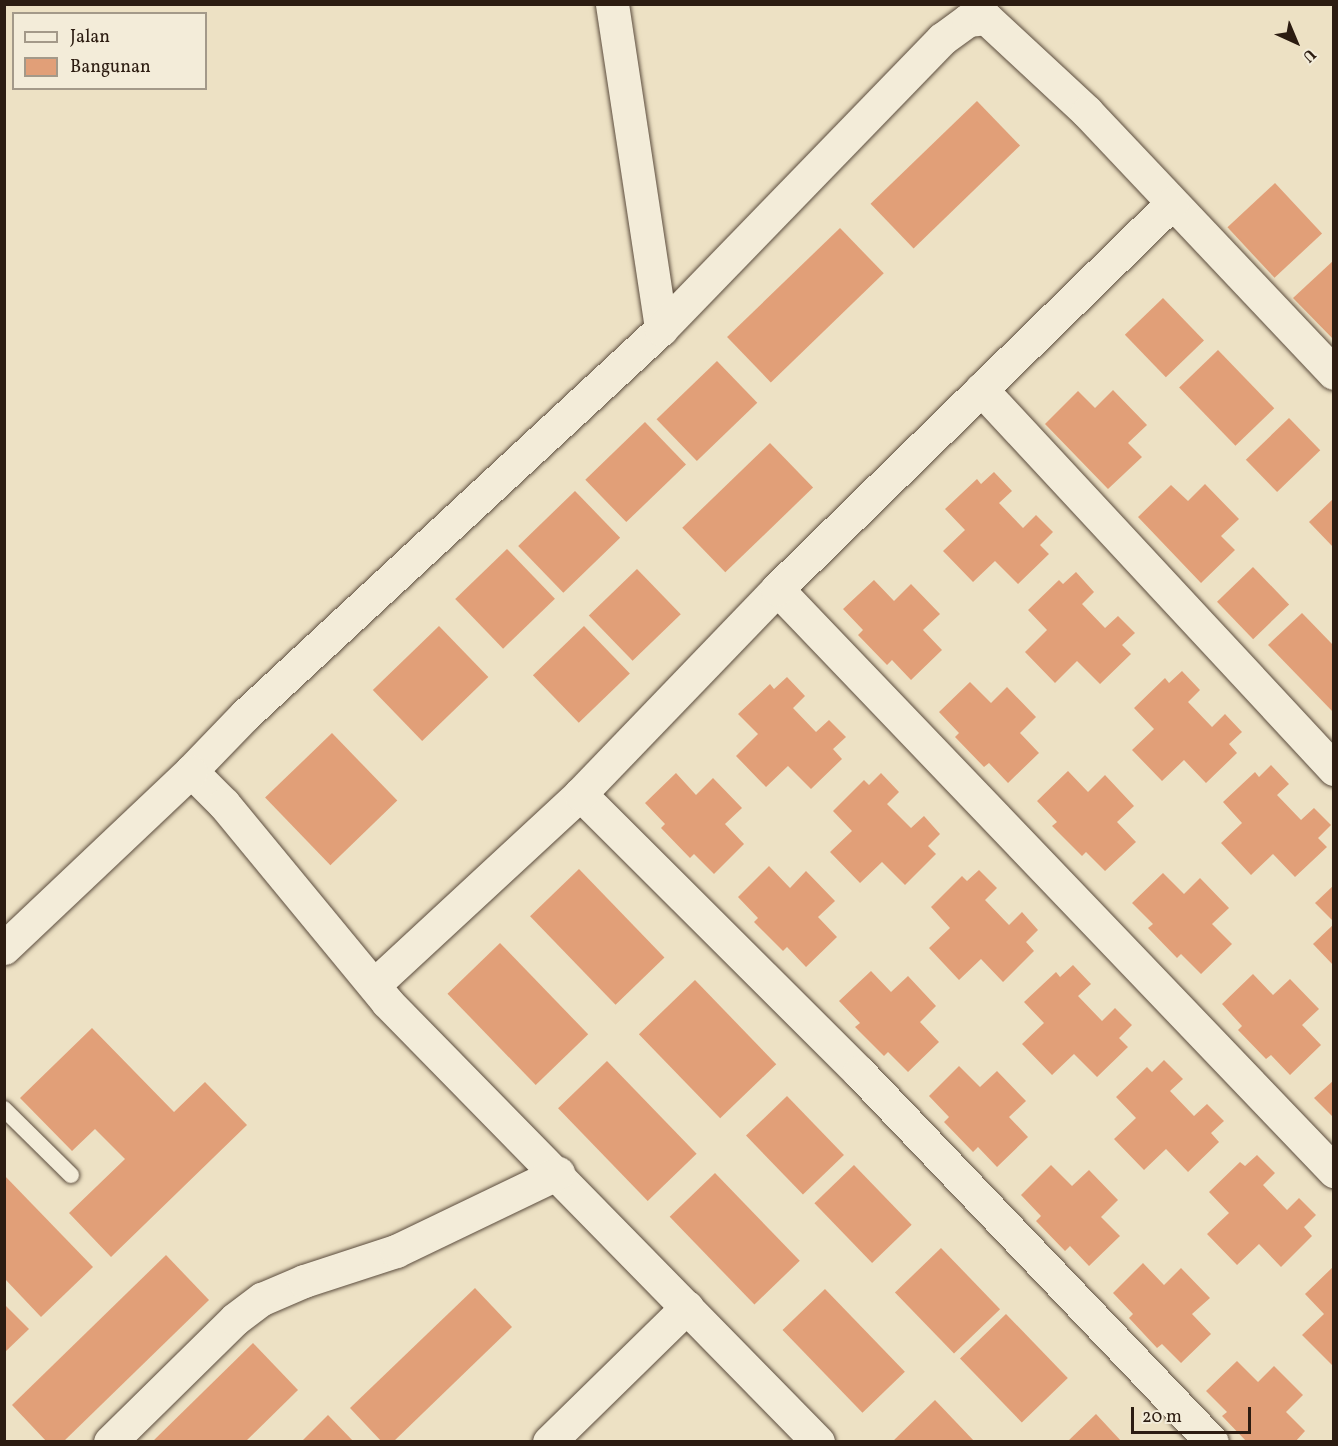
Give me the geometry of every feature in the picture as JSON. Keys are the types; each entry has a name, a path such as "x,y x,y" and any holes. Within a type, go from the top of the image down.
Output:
{"street":[{"path":"612,4 661,329"},
{"path":"4,948 191,771 245,716 661,329 942,39 968,20 986,18 1087,112 1334,373"},
{"path":"374,985 580,794 777,589 1172,202"},
{"path":"981,389 1334,769"},
{"path":"777,589 1334,1171"},
{"path":"191,771 224,804 374,985 818,1442"},
{"path":"580,794 859,1071 1212,1442"},
{"path":"110,1442 236,1319 262,1299 304,1281 405,1247 558,1173"},
{"path":"549,1442 687,1307"}],"lane":[{"path":"4,1109 71,1175"}],"building":[{"path":"977,101 1020,146 914,248 871,204"},
{"path":"1275,183 1322,233 1275,278 1227,227"},
{"path":"840,228 884,273 771,382 727,337"},
{"path":"1334,260 1334,340 1293,298"},
{"path":"1163,298 1204,340 1166,377 1125,335"},
{"path":"1218,350 1274,408 1235,446 1179,388"},
{"path":"717,361 757,403 697,461 657,419"},
{"path":"1113,390 1147,425 1128,443 1142,457 1108,489 1045,424 1078,391 1095,408"},
{"path":"1289,418 1320,450 1277,492 1246,460"},
{"path":"645,422 686,464 626,522 585,480"},
{"path":"770,443 813,488 725,572 682,528"},
{"path":"994,472 1012,491 999,503 1023,528 1036,515 1053,532 1040,545 1049,554 1018,584 995,561 973,582 943,551 965,530 945,509 977,479 981,484"},
{"path":"1205,484 1239,519 1221,536 1235,550 1201,583 1138,517 1171,485 1188,501"},
{"path":"575,491 620,538 563,593 518,546"},
{"path":"1334,498 1334,548 1309,522"},
{"path":"507,549 555,599 503,649 455,599"},
{"path":"1253,567 1289,604 1253,639 1217,602"},
{"path":"637,569 681,614 633,661 589,616"},
{"path":"1076,572 1094,592 1082,604 1105,628 1118,616 1135,633 1122,645 1131,654 1100,684 1077,661 1055,683 1025,652 1047,630 1028,610 1059,580 1063,584"},
{"path":"874,580 894,601 911,584 940,614 923,630 942,650 911,680 892,660 887,665 858,635 863,630 843,609"},
{"path":"1302,613 1334,646 1334,713 1268,645"},
{"path":"439,626 488,677 422,741 373,690"},
{"path":"584,626 630,673 579,723 533,675"},
{"path":"1182,671 1200,690 1188,702 1212,727 1225,714 1242,732 1229,744 1237,753 1206,783 1184,760 1162,781 1132,750 1154,729 1134,708 1165,678 1169,683"},
{"path":"787,677 805,696 793,708 816,732 829,720 846,737 833,749 842,759 811,789 788,766 766,787 736,756 758,734 738,714 770,684 774,689"},
{"path":"970,682 991,703 1007,687 1036,717 1020,733 1039,753 1008,783 989,763 984,767 955,737 959,733 939,712"},
{"path":"332,733 397,801 330,865 265,798"},
{"path":"1271,765 1289,784 1277,795 1301,820 1314,808 1331,825 1318,838 1327,847 1295,877 1273,854 1251,875 1221,843 1242,823 1223,802 1255,772 1259,777"},
{"path":"1068,771 1088,792 1105,775 1134,806 1117,822 1136,842 1105,871 1086,852 1082,856 1052,826 1057,822 1037,801"},
{"path":"676,773 696,795 713,778 742,808 725,824 744,844 714,874 694,854 690,858 661,828 665,824 645,803"},
{"path":"881,773 899,792 887,804 911,828 924,816 940,834 928,846 936,854 905,885 882,862 860,883 830,852 852,831 833,811 864,780 869,785"},
{"path":"769,866 790,888 806,871 835,901 818,917 837,937 806,967 787,947 783,951 754,922 758,918 738,897"},
{"path":"579,869 664,957 616,1005 530,916"},
{"path":"979,870 997,888 985,900 1009,925 1022,912 1038,930 1026,942 1034,951 1003,982 981,959 959,980 929,948 950,928 931,907 962,876 967,881"},
{"path":"1163,873 1184,894 1200,878 1229,908 1212,924 1232,944 1201,974 1181,954 1177,958 1148,928 1153,924 1132,903"},
{"path":"1334,885 1334,922 1315,903"},
{"path":"1334,924 1334,966 1313,944"},
{"path":"500,943 588,1034 536,1085 447,994"},
{"path":"1073,965 1091,984 1078,996 1102,1021 1115,1008 1132,1025 1119,1038 1128,1047 1097,1077 1074,1054 1052,1075 1022,1044 1044,1023 1024,1002 1056,972 1060,977"},
{"path":"871,971 891,992 908,976 936,1006 920,1022 939,1042 908,1072 888,1052 884,1056 855,1027 860,1023 839,1001"},
{"path":"1253,974 1273,995 1290,979 1319,1009 1302,1025 1321,1045 1290,1075 1271,1055 1266,1059 1238,1030 1242,1026 1222,1004"},
{"path":"695,980 776,1064 720,1118 639,1034"},
{"path":"92,1028 174,1112 205,1082 247,1125 111,1257 69,1213 125,1159 95,1129 72,1151 20,1098"},
{"path":"1164,1060 1183,1079 1170,1091 1194,1116 1207,1104 1224,1121 1211,1133 1219,1142 1188,1172 1166,1149 1144,1170 1114,1139 1136,1118 1116,1097 1147,1067 1152,1072"},
{"path":"607,1061 697,1154 648,1201 558,1108"},
{"path":"959,1066 980,1087 997,1071 1026,1101 1009,1117 1028,1137 997,1167 978,1147 973,1152 944,1122 949,1117 929,1096"},
{"path":"1334,1080 1334,1118 1314,1098"},
{"path":"787,1096 844,1155 803,1195 746,1136"},
{"path":"1257,1155 1275,1173 1263,1185 1287,1210 1299,1198 1316,1215 1304,1227 1312,1236 1281,1267 1259,1244 1237,1265 1207,1234 1229,1213 1209,1192 1240,1162 1245,1166"},
{"path":"854,1165 912,1225 872,1263 814,1203"},
{"path":"1051,1165 1072,1186 1089,1170 1118,1200 1101,1217 1120,1236 1089,1266 1070,1246 1065,1251 1036,1221 1041,1216 1021,1195"},
{"path":"715,1173 800,1261 754,1305 670,1217"},
{"path":"4,1175 93,1267 41,1317 4,1278"},
{"path":"941,1248 1000,1309 954,1354 895,1292"},
{"path":"166,1255 209,1300 63,1442 47,1442 12,1405"},
{"path":"1143,1263 1164,1285 1181,1268 1210,1298 1192,1314 1211,1334 1181,1363 1162,1344 1157,1348 1129,1318 1133,1314 1113,1293"},
{"path":"1334,1266 1334,1367 1302,1335 1324,1314 1305,1294"},
{"path":"475,1288 512,1327 393,1442 382,1442 350,1408"},
{"path":"825,1289 905,1372 862,1413 783,1330"},
{"path":"4,1304 29,1329 4,1353"},
{"path":"1006,1314 1068,1378 1022,1422 960,1358"},
{"path":"253,1343 298,1390 245,1442 152,1442"},
{"path":"1237,1361 1258,1382 1274,1366 1303,1395 1286,1412 1305,1431 1295,1442 1247,1442 1222,1416 1227,1412 1206,1391"},
{"path":"935,1400 975,1442 892,1442"},
{"path":"1096,1414 1122,1442 1067,1442"},
{"path":"328,1415 354,1442 301,1442"}]}
